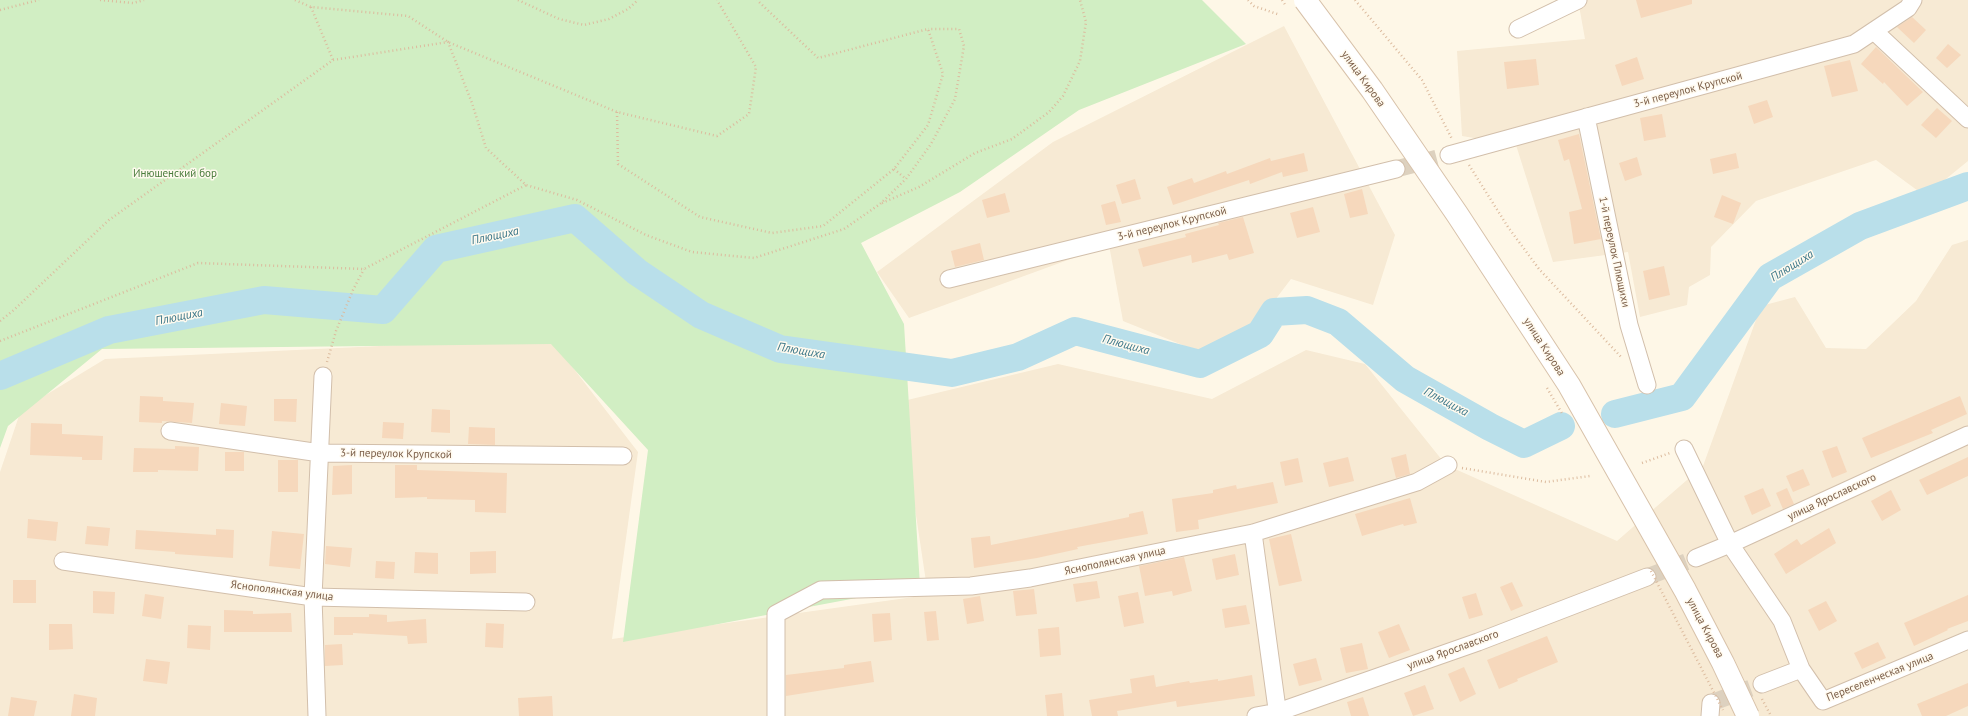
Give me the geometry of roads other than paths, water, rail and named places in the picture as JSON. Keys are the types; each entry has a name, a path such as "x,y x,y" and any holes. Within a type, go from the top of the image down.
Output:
{"main road":[{"name":"улица Кирова","path":"1298,6 1390,116 1457,214 1569,385 1685,590 1723,663 1748,716"}],"street":[{"path":"1518,29 1578,0"},
{"name":"3-й переулок Крупской","path":"1455,153 1854,44 1908,8 1913,0"},
{"path":"1874,31 1968,119"},
{"name":"1-й переулок Плющихи","path":"1586,118 1629,325 1646,385"},
{"name":"3-й переулок Крупской","path":"948,279 1396,170"},
{"path":"317,716 313,597 323,376"},
{"name":"3-й переулок Крупской","path":"170,431 320,453 623,456"},
{"name":"улица Ярославского","path":"1696,558 1730,544 1968,435"},
{"path":"1684,449 1730,544 1782,621 1801,669 1762,684"},
{"name":"Яснополянская улица","path":"776,716 776,614 821,590 971,586 1030,578 1253,533 1417,482 1448,465"},
{"path":"1253,533 1278,714"},
{"name":"Яснополянская улица","path":"63,561 313,597 526,602"},
{"name":"улица Ярославского","path":"1256,716 1278,714 1478,642 1648,572"},
{"name":"Переселенческая улица","path":"1801,669 1823,701 1968,640"}],"waterway":[{"name":"Плющиха","path":"1615,414 1682,397 1770,277 1860,226 1968,186"},
{"name":"Плющиха","path":"0,376 109,330 264,300 383,310 436,249 575,218 637,272 701,315 780,349 952,373 1018,357 1075,331 1200,364 1260,334 1274,312 1307,310 1338,322 1405,379 1490,427 1524,444 1561,426"}],"tunnel":[{"path":"1396,169 1449,155"},
{"path":"1647,577 1696,558"},
{"path":"1711,703 1762,684"}],"park label":[{"name":"Инюшенский бор","path":"175,174"}]}
